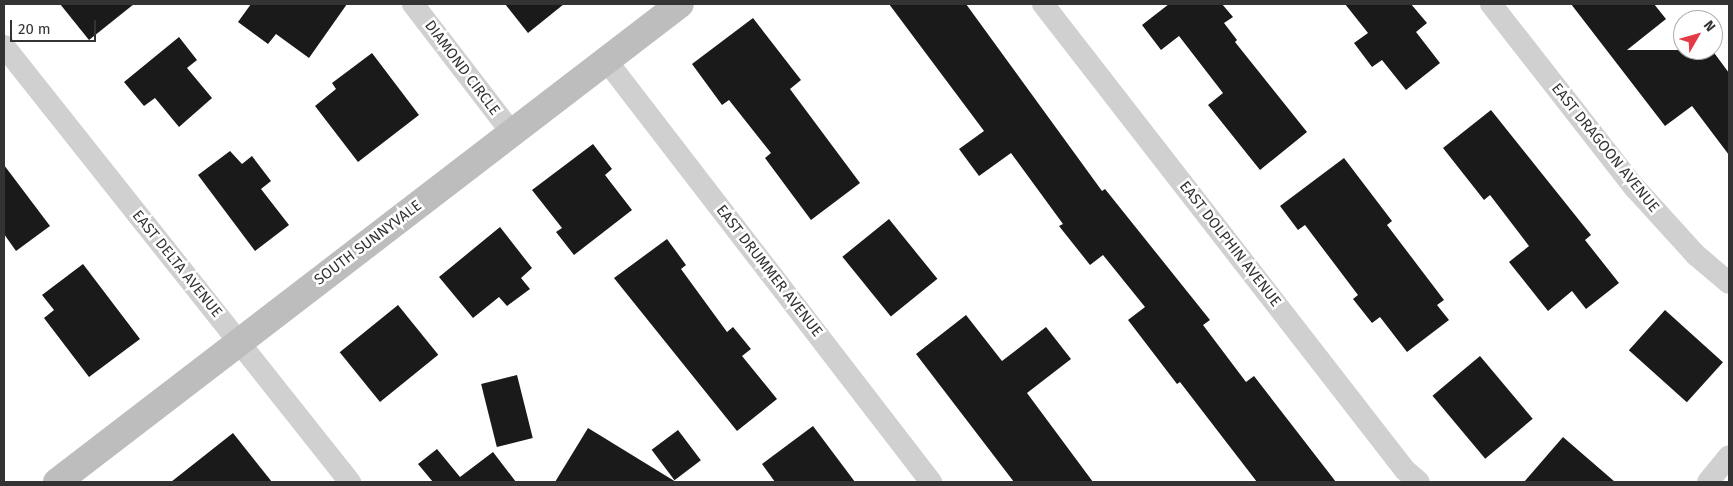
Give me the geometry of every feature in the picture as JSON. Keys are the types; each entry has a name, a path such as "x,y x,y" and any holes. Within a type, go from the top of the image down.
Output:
{"street":[{"name":"DIAMOND CIRCLE","path":"413,4 512,133"},
{"name":"SOUTH SUNNYVALE","path":"57,482 680,4"},
{"name":"EAST DOLPHIN AVENUE","path":"1043,4 1399,462 1419,482"},
{"name":"EAST DRAGOON AVENUE","path":"1491,4 1635,188 1696,255 1729,283"},
{"name":"EAST DELTA AVENUE","path":"4,46 350,482"},
{"name":"EAST DRUMMER AVENUE","path":"606,60 932,482"},
{"path":"1708,482 1729,456"}],"building":[{"path":"60,4 134,4 89,40"},
{"path":"251,4 347,4 309,58 276,34 268,44 238,22"},
{"path":"505,4 564,4 528,33"},
{"path":"889,4 966,4 1102,191 1105,189 1210,320 1203,325 1246,382 1254,376 1336,482 1257,482 1180,382 1177,384 1128,320 1145,307 1103,255 1090,265 1059,226 1063,224 1011,153 979,176 959,149 984,131"},
{"path":"1169,4 1222,4 1233,17 1224,23 1237,40 1235,42 1307,132 1260,170 1208,105 1223,93 1179,36 1161,50 1142,25"},
{"path":"1345,4 1411,4 1427,23 1416,32 1440,63 1406,90 1382,60 1372,67 1354,43 1368,33"},
{"path":"1571,4 1654,4 1666,19 1627,50 1673,50 1673,60 1719,60 1729,73 1729,155 1692,106 1665,126"},
{"path":"753,18 801,80 790,89 860,183 811,220 765,158 771,153 729,100 722,105 692,64"},
{"path":"179,37 197,60 187,68 212,98 179,127 155,98 144,106 124,82"},
{"path":"372,53 419,115 358,162 315,106 336,89 332,83"},
{"path":"1491,110 1591,235 1585,240 1619,283 1586,309 1572,291 1548,311 1509,262 1529,246 1490,195 1484,200 1443,148"},
{"path":"593,144 612,169 605,175 632,210 574,255 556,232 562,228 532,190"},
{"path":"230,151 242,164 252,156 271,181 261,189 289,225 255,251 198,175"},
{"path":"1344,158 1392,221 1387,225 1444,300 1437,305 1449,320 1407,352 1380,317 1372,323 1353,299 1358,295 1305,225 1298,230 1280,206"},
{"path":"4,165 50,226 16,251 4,234"},
{"path":"889,219 937,279 891,317 842,257"},
{"path":"500,227 532,268 521,278 530,289 507,306 499,297 473,318 439,277"},
{"path":"667,239 686,265 681,269 727,332 733,327 751,349 742,356 777,399 737,431 614,278"},
{"path":"83,264 140,339 89,377 44,318 54,310 42,295"},
{"path":"398,305 438,355 380,402 340,352"},
{"path":"1665,310 1723,362 1687,402 1629,350"},
{"path":"966,315 1002,361 1046,327 1071,359 1027,393 1093,482 1014,482 916,354"},
{"path":"1480,356 1533,419 1485,459 1433,396"},
{"path":"517,375 533,438 497,447 481,384"},
{"path":"813,426 855,482 775,482 762,464"},
{"path":"588,428 676,482 555,482"},
{"path":"678,430 701,460 675,480 652,450"},
{"path":"233,433 272,482 171,482"},
{"path":"1563,437 1615,482 1524,482"},
{"path":"437,449 460,477 493,452 516,482 433,482 418,464"}]}
